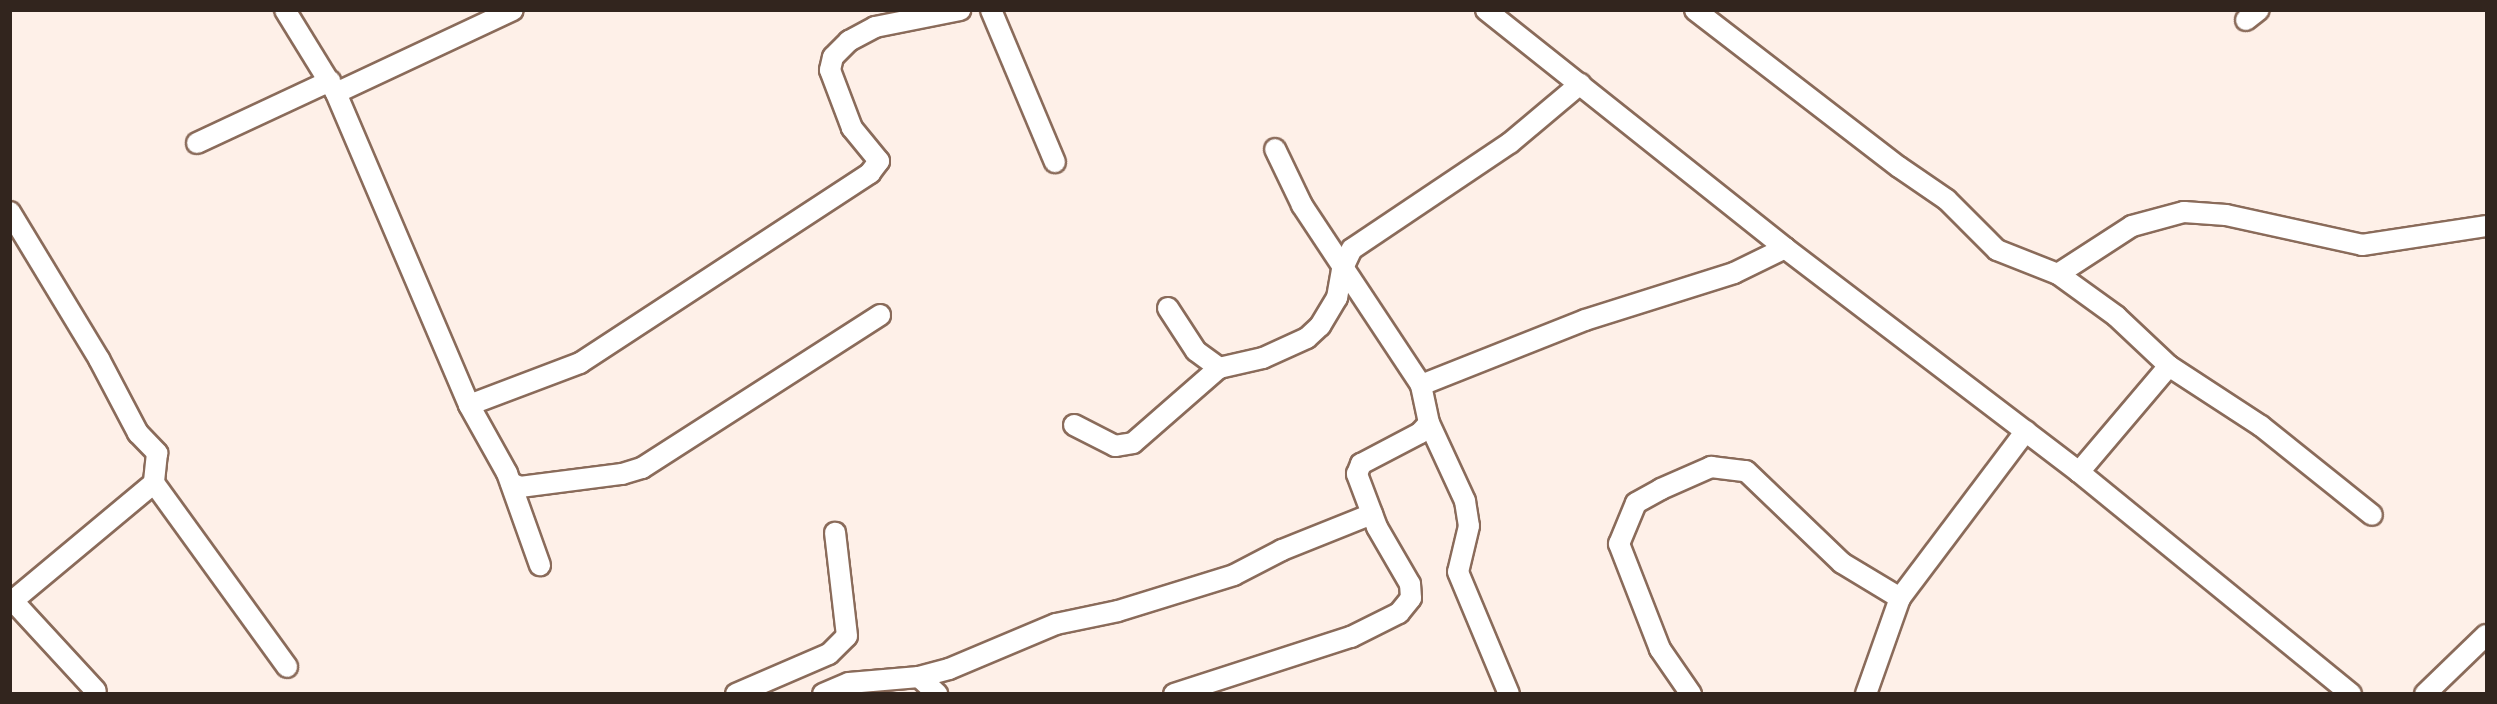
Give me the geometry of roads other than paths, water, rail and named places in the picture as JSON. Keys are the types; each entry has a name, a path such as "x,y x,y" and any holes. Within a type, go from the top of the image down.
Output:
{"street":[{"path":"285,10 333,87 469,405 510,483 540,565"},
{"path":"197,142 513,10"},
{"path":"469,405 580,363 843,194 877,167 875,154 852,128 830,70 840,48 873,19 960,10"},
{"path":"991,10 1055,162"},
{"path":"1486,10 1785,248 2079,472 2351,693"},
{"path":"1695,10 1899,167 1947,200 1997,250 2058,274 2116,316 2169,366 2261,426 2373,515"},
{"path":"1074,425 1115,446 1133,443 1219,368 1263,358 1307,338 1320,326 1337,298 1342,270 1352,249 1367,236 1510,143 1580,84"},
{"path":"1275,149 1302,205 1342,270 1421,385 1429,423 1465,501 1469,526 1458,572 1509,693"},
{"path":"10,212 99,359 138,433 157,453 154,483 286,667"},
{"path":"2058,274 2132,226 2184,212 2226,215 2362,245 2390,244 2487,226"},
{"path":"1421,385 1585,320 1734,273 1785,248"},
{"path":"1168,308 1196,351 1219,368"},
{"path":"510,483 520,487 622,474 642,468 879,315"},
{"path":"2079,472 2169,366"},
{"path":"1174,693 1232,685 1351,637 1384,622 1406,606 1410,584 1372,514 1358,474 1361,465 1420,434 1429,423"},
{"path":"1866,693 1900,598 2026,431"},
{"path":"1691,693 1660,649 1619,544 1636,503 1661,489 1711,467 1746,471 1842,563 1900,598"},
{"path":"96,691 12,602 154,483"},
{"path":"823,693 849,683 919,677 949,669 1056,624 1118,611 1234,575 1282,550 1372,514"},
{"path":"736,693 829,654 847,636 835,533"},
{"path":"2425,693 2487,635"},
{"path":"919,677 937,693"}]}
